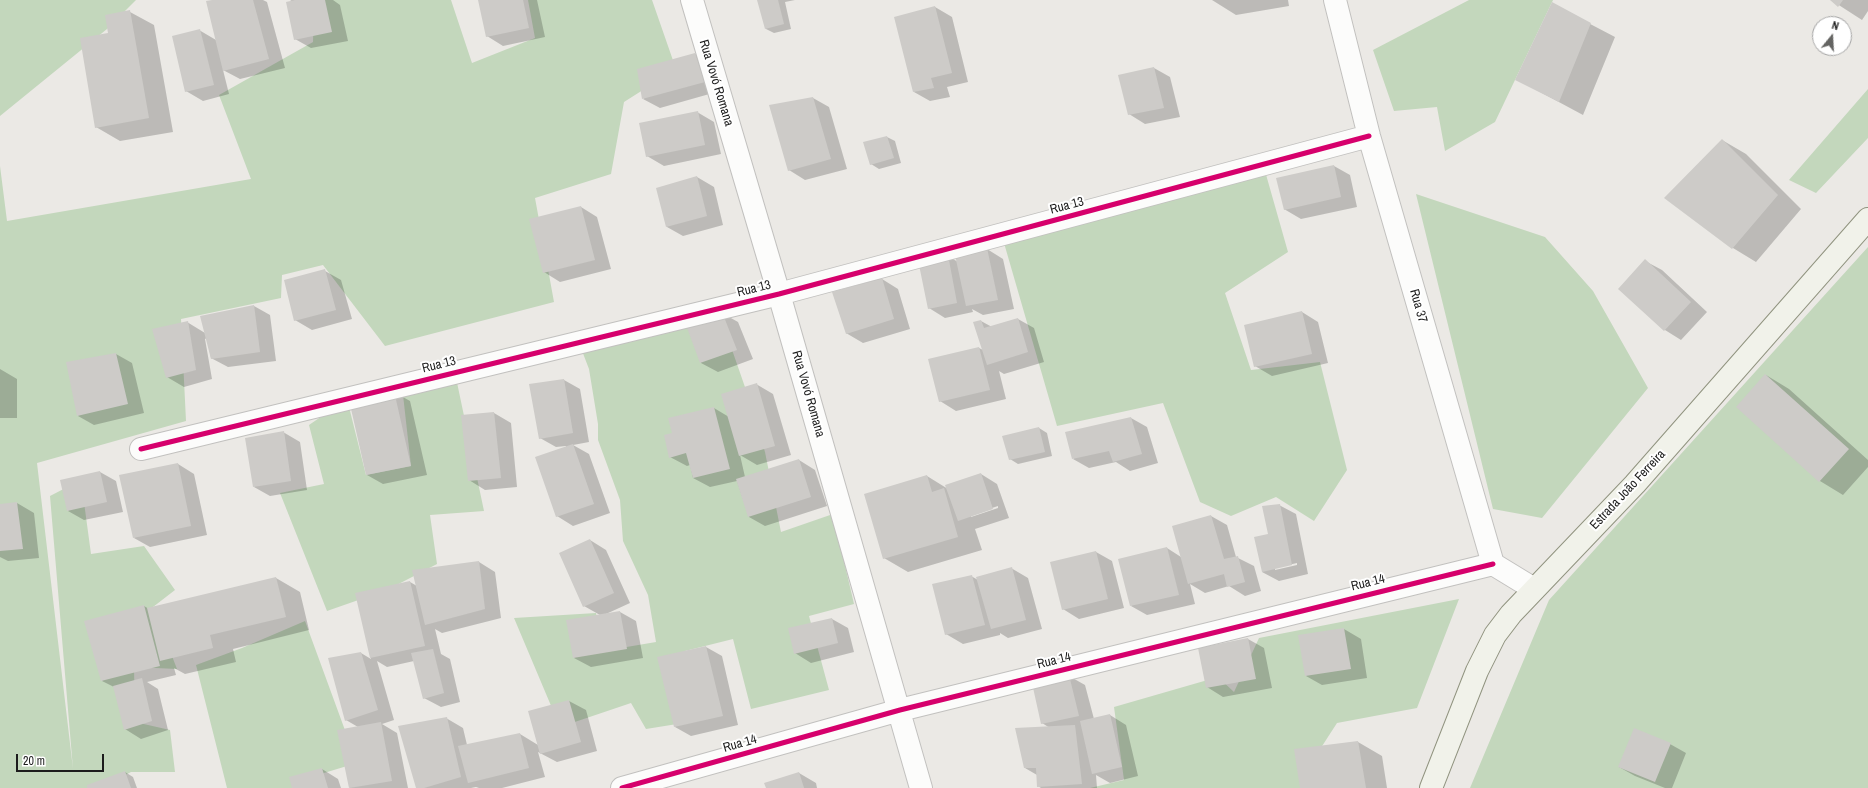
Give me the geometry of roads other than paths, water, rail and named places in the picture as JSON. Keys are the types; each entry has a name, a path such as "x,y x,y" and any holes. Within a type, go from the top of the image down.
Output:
{"street":[{"name":"Rua Vovó Romana","path":"692,0 900,710 921,788"},
{"name":"Rua 37","path":"1335,0 1369,136 1493,564"},
{"name":"Rua 13","path":"141,450 779,294 1369,136"},
{"name":"Estrada João Ferreira","path":"1431,788 1477,671 1495,635 1511,614 1635,484 1868,219"},
{"path":"1493,564 1534,589"},
{"name":"Rua 14","path":"622,788 900,710 1493,564"}]}
